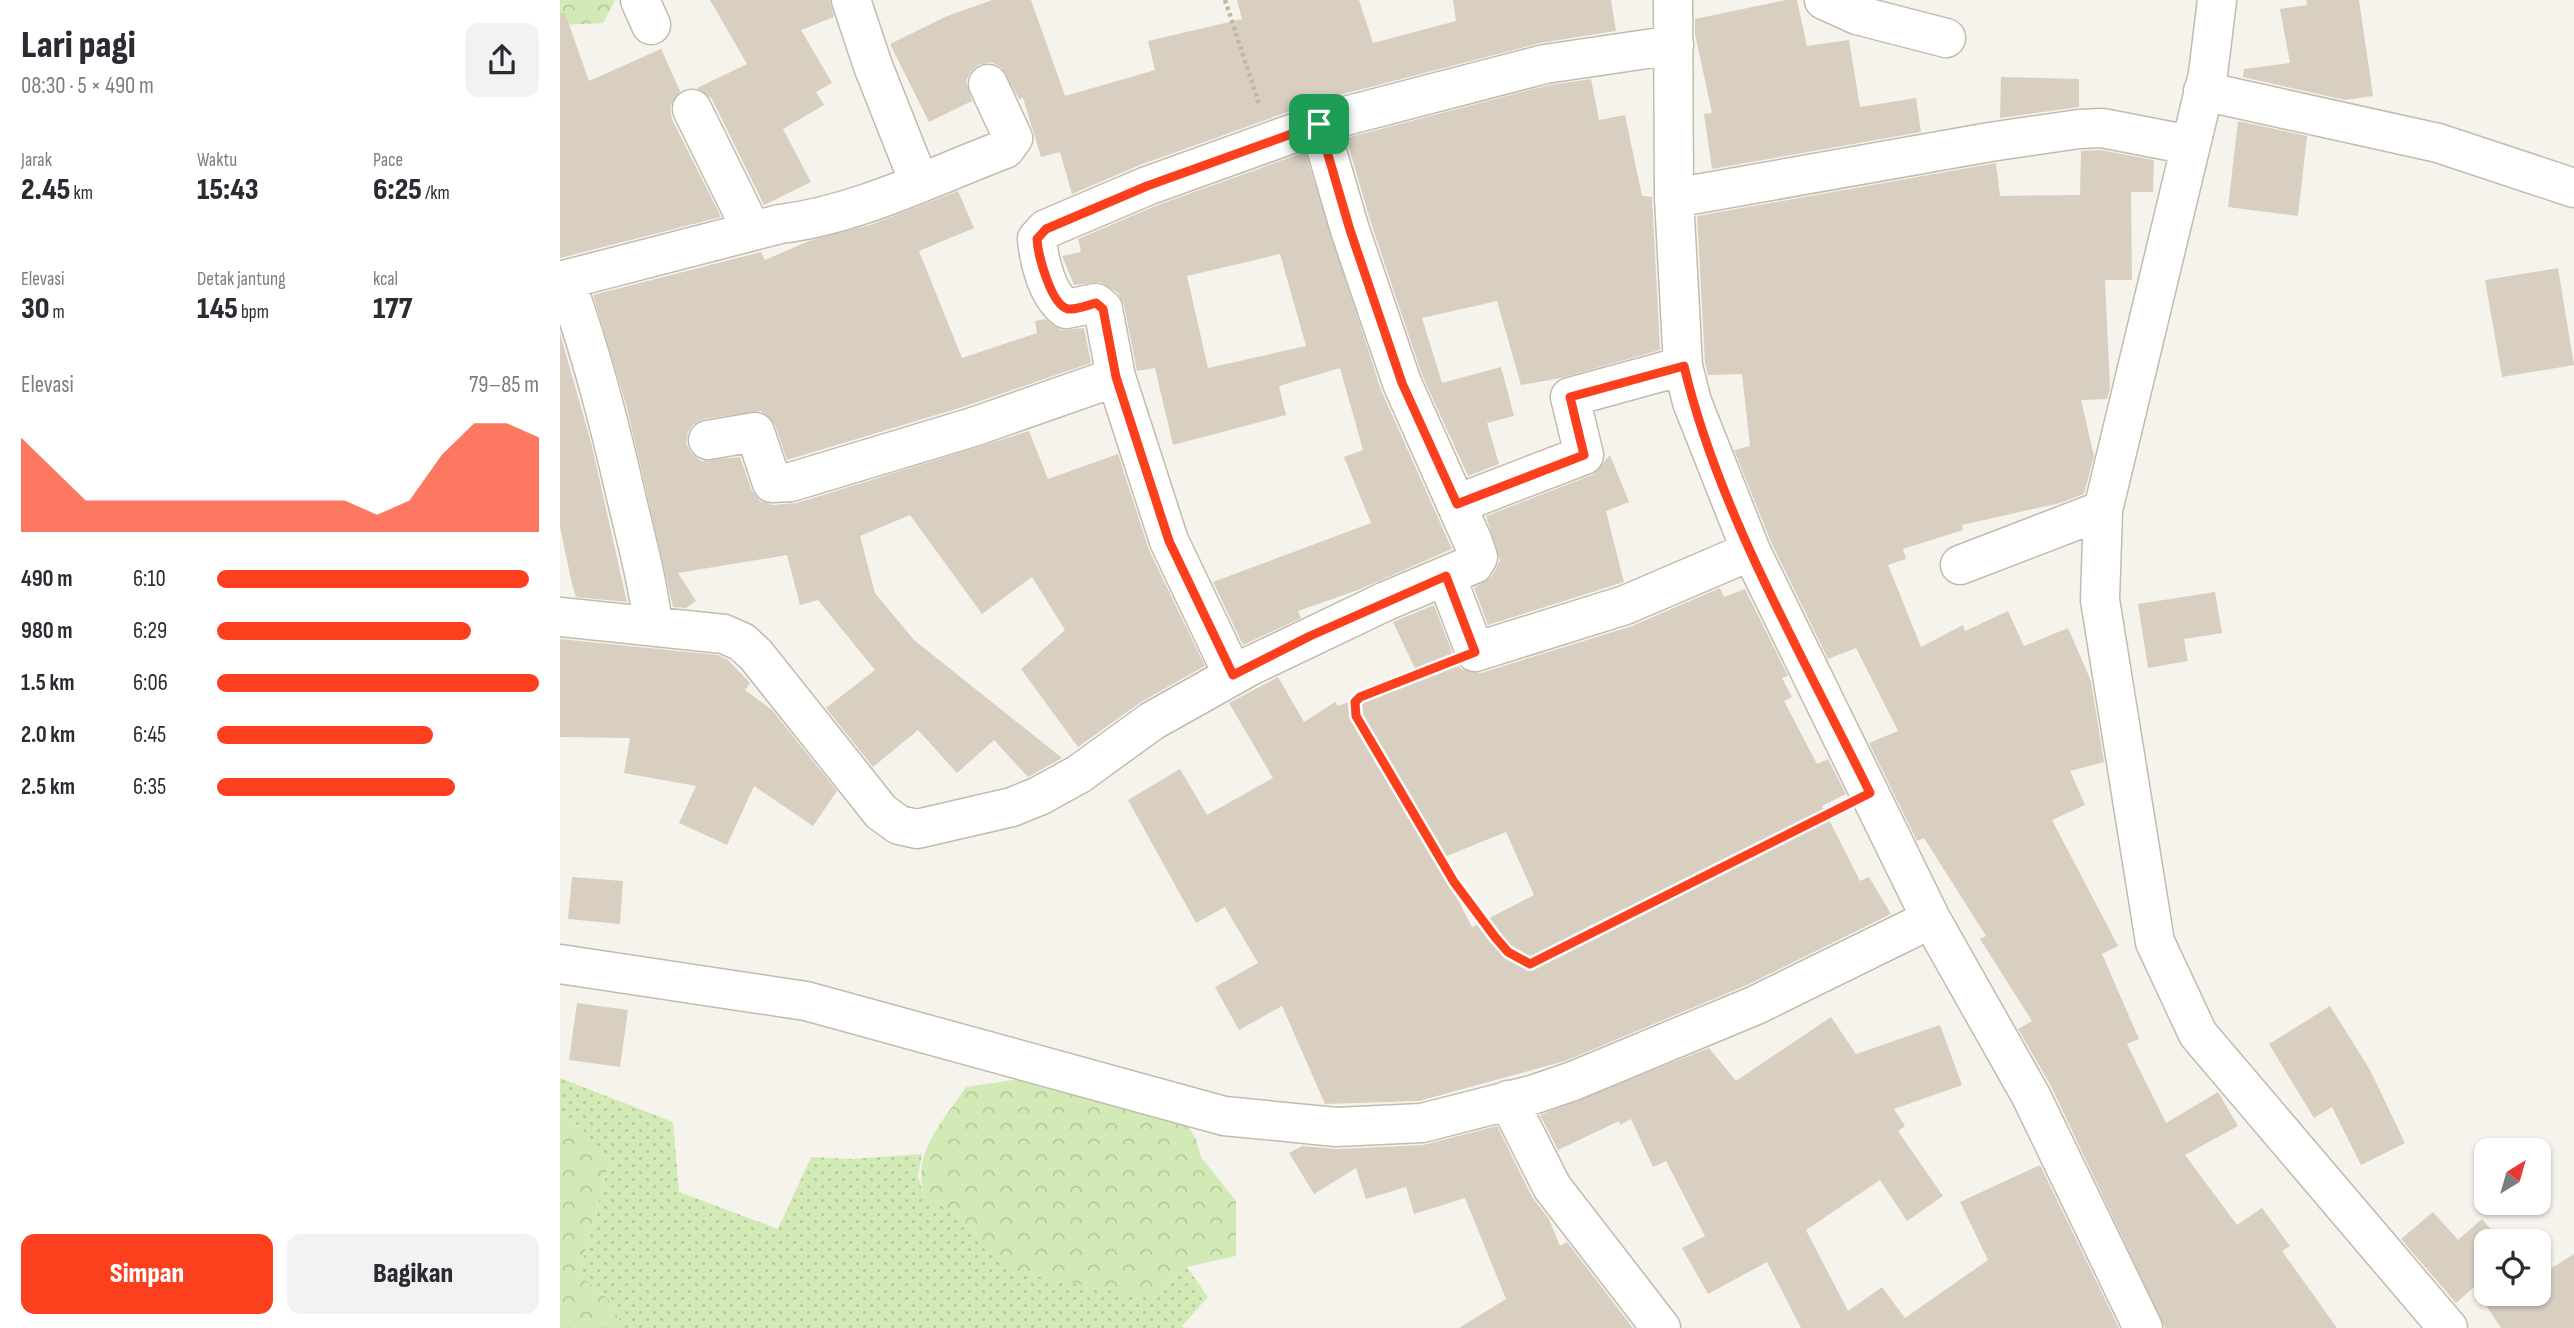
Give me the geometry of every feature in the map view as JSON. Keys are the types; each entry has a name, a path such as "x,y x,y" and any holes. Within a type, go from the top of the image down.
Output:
{"street":[{"path":"852,0 873,66 919,182"},
{"path":"1673,0 1674,198 1684,366 1692,402 1751,551 1931,919 2031,1096 2143,1328"},
{"path":"1825,0 1857,15 1947,38"},
{"path":"2217,0 2203,91 2103,510 2101,600 2155,942 2198,1034 2448,1328"},
{"path":"1233,675 1169,541 1116,377 1101,305 1066,309 1058,303 1039,257 1037,239 1046,229 1147,186 1319,124 1545,64 1674,45"},
{"path":"653,626 649,593 611,421 592,355 563,281 752,231 801,222 1005,149 1012,144 1013,138 988,84"},
{"path":"2203,91 2438,144 2574,188"},
{"path":"692,109 752,231"},
{"path":"560,617 724,634 742,642 756,655 881,812 899,825 917,829 1012,807 1039,796 1080,774 1153,721 1233,675 1310,636 1474,565 1478,557 1402,383 1350,230 1319,124"},
{"path":"1674,198 1990,142 2079,130 2102,128 2190,145"},
{"path":"1457,504 1584,455 1570,397 1684,366"},
{"path":"709,440 755,432 772,483 791,482 973,427 1116,377"},
{"path":"1960,565 2103,510"},
{"path":"1446,576 1475,652 1625,605 1751,551"},
{"path":"560,964 806,1001 1224,1116 1336,1127 1410,1123 1508,1100 1573,1081 1756,1005 1931,919"},
{"path":"1508,1100 1552,1187 1661,1328"}],"path":[{"path":"1225,0 1271,141"},
{"path":"1475,652 1360,697 1355,702 1356,716 1454,882 1495,937 1524,962 1530,964 1870,793"}],"green space":[{"path":"560,0 615,0 603,23 560,25"},
{"path":"560,1078 673,1122 679,1192 778,1229 811,1157 851,1159 922,1154 918,1176 924,1196 958,1214 984,1248 1157,1292 1187,1267 1208,1297 1182,1326 1184,1328 623,1328 610,1301 579,1274 609,1164 583,1130 560,1115"},
{"path":"1020,1079 1169,1094 1196,1139 1201,1157 1236,1201 1236,1256 1187,1267 1157,1292 1136,1295 1015,1272 984,1248 958,1214 924,1196 922,1165 939,1125 966,1087"},
{"path":"560,1115 583,1130 609,1163 579,1274 610,1301 623,1328 560,1328"}],"building":[{"path":"710,0 830,0 834,17 801,30 832,83 816,92 824,105 783,129 811,182 764,205 712,99 697,88 747,64"},
{"path":"992,0 1031,0 1065,96 1155,70 1148,41 1242,19 1237,0 1359,0 1373,43 1456,21 1453,0 1611,0 1616,31 1540,43 1324,99 1140,165 1072,194 1060,152 1041,157 1023,98 1019,99 1001,67 991,62 978,65 966,81 972,101 929,122 890,44 945,17"},
{"path":"1797,0 1807,46 1849,40 1860,107 1916,98 1921,132 1712,169 1704,114 1712,113 1695,34 1695,19"},
{"path":"2306,0 2359,0 2373,96 2345,100 2243,77 2244,69 2290,63 2280,9 2307,5"},
{"path":"560,13 565,13 589,81 661,49 680,91 670,107 672,119 721,217 560,258"},
{"path":"2001,77 2079,79 2079,107 2000,118"},
{"path":"1591,79 1599,120 1625,115 1642,196 1652,197 1660,350 1561,378 1521,385 1497,301 1422,318 1442,383 1501,367 1514,416 1487,423 1499,464 1468,476 1422,375 1371,223 1346,138 1549,85"},
{"path":"2238,121 2307,136 2298,216 2228,207"},
{"path":"2100,150 2154,160 2153,192 2131,192 2132,280 2105,280 2110,389 2107,399 2081,400 2094,456 2084,494 2060,503 1962,525 1963,530 1903,549 1906,559 1888,565 1921,647 1963,625 1965,631 2008,611 2024,646 2068,628 2091,681 2104,762 2070,771 2085,805 2052,820 2118,946 2102,954 2139,1039 2127,1044 2166,1123 2218,1092 2238,1126 2185,1155 2237,1225 2262,1208 2290,1246 2282,1251 2337,1328 2165,1328 2051,1086 2018,1029 2032,1021 1980,939 1986,936 1924,838 1917,841 1869,743 1898,731 1856,648 1828,659 1771,542 1734,450 1750,446 1742,374 1708,375 1705,363 1697,216 1996,163 2000,196 2080,195 2081,151"},
{"path":"1305,152 1381,390 1452,549 1358,590 1298,611 1301,618 1243,645 1213,582 1371,523 1344,457 1363,450 1340,368 1279,386 1286,415 1173,445 1155,368 1137,371 1124,305 1118,293 1101,282 1074,285 1062,256 1081,252 1078,239 1155,206","holes":["1280,254 1306,346 1208,368 1187,276"]},
{"path":"958,191 974,228 919,251 962,358 1037,333 1035,321 1045,319 1061,330 1084,328 1091,363 966,406 787,460 775,425 761,411 704,419 694,424 688,432 686,443 691,453 701,461 740,457 752,491 760,501 773,505 797,503 1029,431 1048,479 1118,454 1149,550 1205,666 1141,702 1078,747 1021,669 1065,630 1032,577 982,614 910,515 860,536 875,593 914,640 1062,758 1028,777 994,740 957,773 918,730 873,767 826,708 875,670 818,600 800,605 787,555 678,573 696,601 686,608 673,607 627,408 593,295 761,252 765,260 809,241 873,224"},
{"path":"2558,268 2574,365 2502,377 2485,280"},
{"path":"560,333 592,446 627,602 576,597 572,584 560,527"},
{"path":"1610,455 1629,502 1606,511 1624,582 1488,625 1474,588 1492,576 1500,560 1486,516 1592,475"},
{"path":"1720,588 1724,597 1745,589 1788,676 1782,678 1792,697 1784,701 1817,764 1828,759 1846,794 1822,806 1860,881 1869,877 1891,914 1747,985 1565,1061 1419,1101 1325,1104 1282,1006 1239,1030 1215,987 1258,963 1225,907 1196,923 1128,800 1180,769 1207,815 1273,778 1229,703 1278,677 1304,722 1335,702 1338,706 1419,677 1393,622 1434,605 1461,669 1481,673 1632,626","holes":["1506,832 1534,895 1472,927 1437,860"]},
{"path":"2215,592 2222,633 2184,639 2188,661 2148,668 2138,604"},
{"path":"560,639 718,655 728,660 750,683 745,690 772,710 837,791 813,826 754,786 727,845 679,823 696,786 624,773 630,738 560,737"},
{"path":"572,877 623,881 620,924 568,919"},
{"path":"577,1003 628,1010 620,1067 569,1060"},
{"path":"2330,1006 2370,1070 2405,1143 2361,1165 2332,1107 2314,1118 2269,1044"},
{"path":"1831,1017 1856,1054 1940,1025 1962,1085 1894,1109 1905,1126 1898,1131 1943,1196 1907,1221 1880,1180 1806,1230 1848,1311 1882,1287 1905,1318 1988,1260 1960,1202 2040,1165 2119,1328 1801,1328 1767,1262 1708,1294 1682,1248 1705,1236 1666,1161 1653,1167 1631,1119 1620,1125 1619,1121 1558,1150 1540,1115 1709,1048 1736,1081"},
{"path":"1497,1126 1532,1197 1549,1219 1560,1246 1567,1242 1633,1328 1459,1328 1506,1299 1465,1198 1414,1214 1406,1187 1366,1199 1356,1168 1314,1194 1289,1153 1302,1146 1337,1149 1423,1145"},
{"path":"2433,1212 2458,1240 2482,1219 2491,1229 2474,1229 2474,1287 2456,1303 2401,1239"},
{"path":"2574,1254 2574,1328 2501,1328 2487,1306 2551,1306 2551,1268"}],"route":[{"path":"1319,124 1350,230 1402,383 1457,504 1584,455 1570,397 1684,366 1692,402 1719,477 1751,551 1870,793 1530,964 1508,952 1454,882 1356,716 1355,702 1360,697 1475,652 1446,576 1310,636 1233,675 1169,541 1116,377 1103,309 1096,303 1066,309 1058,303 1039,257 1037,239 1046,229 1147,186 1319,124"}]}
